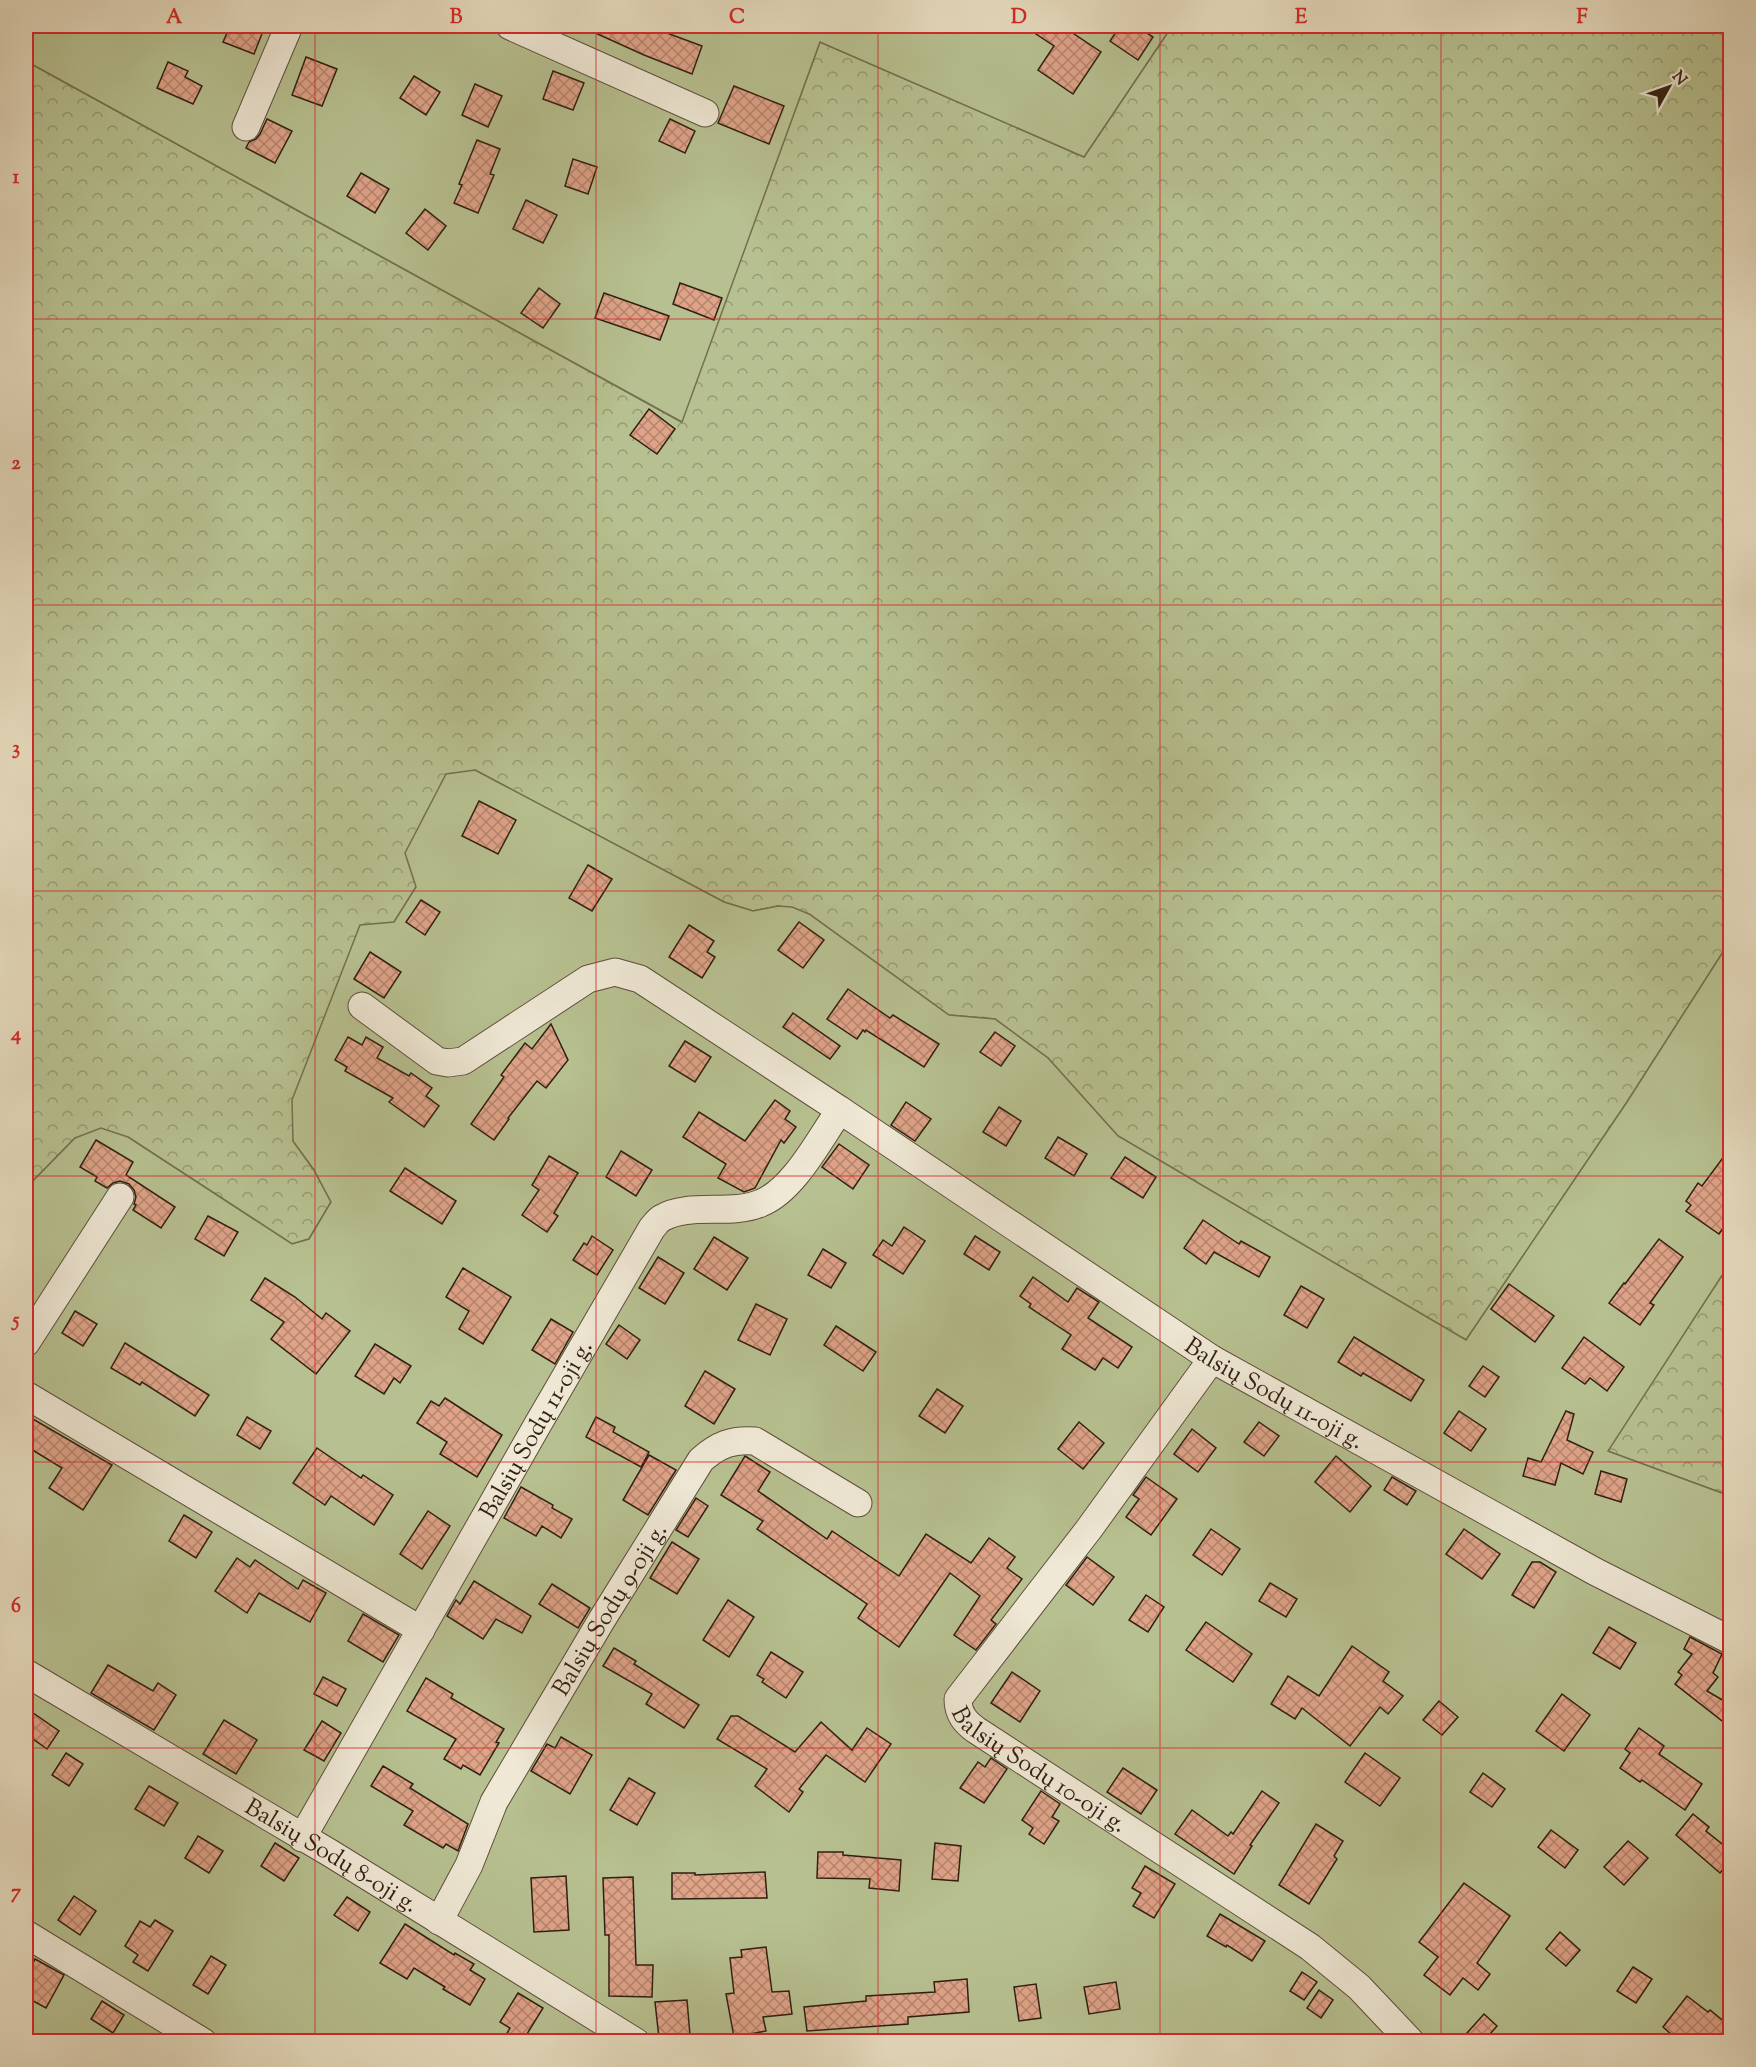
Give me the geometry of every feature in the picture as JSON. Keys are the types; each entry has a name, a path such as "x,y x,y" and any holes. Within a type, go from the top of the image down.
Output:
{"street":[{"path":"246,127 289,26"},
{"path":"521,27 705,113"},
{"name":"Balsių Sodų 11-oji g.","path":"362,1006 437,1061 448,1064 463,1061 588,979 615,972 640,979 1212,1359 1594,1571 1731,1640"},
{"name":"Balsių Sodų 11-oji g.","path":"302,1838 652,1228 661,1218 682,1212 744,1208 762,1203 779,1192 798,1171 840,1110"},
{"path":"26,1342 120,1197"},
{"name":"Balsių Sodų 10-oji g.","path":"1212,1359 1089,1529 958,1699 958,1707 967,1724 1310,1947 1359,1987 1411,2042"},
{"path":"26,1395 421,1630"},
{"name":"Balsių Sodų 9-oji g.","path":"439,1920 469,1865 494,1803 601,1621 701,1460 712,1450 727,1442 754,1440 858,1503"},
{"name":"Balsių Sodų 8-oji g.","path":"26,1673 439,1920 636,2042"},
{"path":"26,1934 203,2042"}],"green space":[{"path":"26,26 1172,26 1084,157 820,42 682,422 26,61"},
{"path":"1172,26 1730,26 1730,941 1627,1102 1466,1340 1118,1136 1048,1058 995,1019 949,1015 809,914 778,906 753,911 724,902 475,770 416,887 394,922 293,1141 314,1170 331,1202 309,1239 292,1244 128,1137 75,1138 26,1188 26,61 681,422 820,42 1084,157"},
{"path":"475,770 724,902 753,911 778,906 792,907 809,914 949,1015 995,1019 1048,1058 1118,1136 1466,1340 1627,1102 1730,941 1730,1263 1608,1451 1730,1496 1730,2041 26,2042 26,1188 75,1138 101,1128 128,1137 292,1244 309,1239 331,1202 314,1170 293,1141 292,1100 360,925 394,922 416,887 405,853 446,774"},
{"path":"1730,1263 1730,1496 1607,1451"}],"building":[{"path":"230,26 265,26 254,54 223,42"},
{"path":"580,26 648,26 702,46 692,74"},
{"path":"1024,26 1062,26 1101,52 1073,94 1038,70 1054,46"},
{"path":"1120,26 1136,26 1153,37 1138,60 1110,41"},
{"path":"306,57 337,69 322,106 292,95"},
{"path":"168,62 188,71 185,77 202,86 193,104 157,88"},
{"path":"553,71 584,83 573,110 543,99"},
{"path":"414,76 440,92 426,115 400,98"},
{"path":"475,84 502,96 488,127 462,115"},
{"path":"734,86 784,106 769,144 718,123"},
{"path":"267,119 292,131 275,163 246,148 249,142 260,134"},
{"path":"670,119 695,131 685,153 659,141"},
{"path":"477,140 500,149 490,174 494,175 478,213 454,203 462,185 459,184"},
{"path":"573,159 597,167 588,194 565,186"},
{"path":"361,173 389,189 375,213 347,196"},
{"path":"526,200 557,215 543,243 513,229"},
{"path":"425,209 446,226 428,250 406,233"},
{"path":"680,283 722,298 714,320 673,304"},
{"path":"539,288 560,304 543,328 521,313"},
{"path":"604,293 669,316 660,340 595,318"},
{"path":"649,409 675,429 657,454 630,435"},
{"path":"479,801 516,820 498,854 462,836"},
{"path":"588,865 612,879 592,911 569,898"},
{"path":"421,900 440,912 425,935 406,922"},
{"path":"799,922 824,940 803,968 778,950"},
{"path":"689,925 714,941 707,952 715,957 702,978 669,957"},
{"path":"370,952 401,972 384,998 354,979"},
{"path":"848,989 890,1018 893,1015 939,1044 924,1067 866,1030 865,1032 863,1030 857,1039 827,1019"},
{"path":"793,1013 840,1046 830,1059 783,1027"},
{"path":"551,1024 568,1060 546,1088 537,1081 494,1140 471,1124 504,1077 501,1075 525,1043 532,1049"},
{"path":"995,1032 1015,1046 1001,1066 980,1052"},
{"path":"348,1037 362,1045 366,1037 383,1047 377,1058 409,1076 411,1073 432,1088 426,1096 439,1106 424,1127 389,1102 393,1098 345,1071 347,1067 335,1060"},
{"path":"685,1041 711,1057 695,1082 669,1066"},
{"path":"775,1100 790,1111 785,1119 796,1127 784,1143 781,1140 755,1188 744,1192 718,1178 726,1164 683,1137 699,1112 745,1141"},
{"path":"906,1102 931,1119 915,1141 891,1125"},
{"path":"999,1107 1021,1121 1006,1146 983,1132"},
{"path":"1058,1137 1087,1154 1074,1176 1045,1158"},
{"path":"96,1140 133,1162 126,1175 175,1207 161,1228 133,1210 136,1197 129,1184 120,1181 107,1188 95,1181 97,1177 80,1167"},
{"path":"839,1144 869,1165 853,1189 822,1167"},
{"path":"1731,1147 1731,1217 1719,1234 1686,1211 1691,1205 1686,1201 1698,1183 1702,1186"},
{"path":"621,1151 652,1170 636,1196 606,1177"},
{"path":"549,1156 578,1173 554,1213 558,1216 547,1232 522,1215 539,1190 532,1185"},
{"path":"1125,1157 1156,1177 1143,1198 1111,1178"},
{"path":"405,1168 456,1201 442,1224 390,1191"},
{"path":"208,1216 238,1232 224,1256 195,1239"},
{"path":"1203,1220 1239,1244 1241,1241 1270,1257 1259,1277 1214,1252 1206,1264 1184,1248"},
{"path":"904,1227 925,1241 903,1274 873,1255 883,1240 892,1246"},
{"path":"592,1236 613,1250 597,1275 573,1260 584,1243 587,1245"},
{"path":"975,1236 1000,1252 989,1270 964,1254"},
{"path":"714,1237 748,1258 727,1290 694,1269"},
{"path":"1659,1239 1683,1257 1650,1303 1654,1305 1640,1325 1609,1303"},
{"path":"823,1249 846,1263 831,1288 808,1275"},
{"path":"658,1257 684,1273 665,1304 639,1288"},
{"path":"463,1268 511,1297 483,1344 459,1329 469,1311 446,1297"},
{"path":"1033,1277 1068,1302 1077,1288 1099,1302 1088,1318 1132,1347 1118,1368 1103,1358 1095,1370 1062,1349 1071,1335 1029,1307 1031,1304 1020,1296"},
{"path":"265,1278 295,1297 322,1319 326,1313 350,1331 316,1374 271,1339 284,1322 251,1300"},
{"path":"1509,1284 1554,1316 1535,1342 1491,1309"},
{"path":"1301,1286 1324,1299 1307,1328 1284,1315"},
{"path":"756,1304 787,1319 770,1355 738,1340"},
{"path":"75,1311 97,1324 83,1346 62,1333"},
{"path":"551,1319 573,1332 555,1364 532,1350"},
{"path":"619,1325 640,1340 627,1359 606,1344"},
{"path":"836,1326 876,1352 863,1371 824,1345"},
{"path":"1354,1337 1424,1380 1411,1401 1363,1373 1361,1376 1338,1362"},
{"path":"1584,1337 1624,1367 1607,1391 1590,1378 1585,1384 1562,1368"},
{"path":"125,1343 209,1395 195,1416 142,1382 140,1385 111,1368"},
{"path":"375,1344 411,1366 400,1383 394,1378 384,1394 355,1376"},
{"path":"1483,1366 1499,1377 1485,1397 1469,1386"},
{"path":"705,1371 735,1389 714,1424 685,1406"},
{"path":"937,1389 963,1406 945,1433 919,1416"},
{"path":"445,1398 502,1435 477,1477 440,1454 447,1442 417,1423 431,1401 439,1406"},
{"path":"1459,1411 1486,1429 1471,1451 1444,1433"},
{"path":"1566,1411 1574,1414 1567,1440 1593,1452 1583,1474 1561,1463 1555,1485 1523,1476 1528,1458 1541,1462"},
{"path":"26,1415 112,1465 83,1510 49,1488 62,1468 26,1446"},
{"path":"247,1417 271,1431 260,1449 237,1435"},
{"path":"596,1417 615,1427 613,1432 649,1452 641,1467 586,1437"},
{"path":"1079,1422 1104,1443 1083,1469 1058,1449"},
{"path":"1259,1422 1279,1436 1264,1456 1244,1442"},
{"path":"1192,1429 1216,1448 1198,1472 1174,1454"},
{"path":"317,1448 361,1478 363,1475 393,1495 374,1525 331,1496 325,1505 293,1483"},
{"path":"649,1455 676,1470 648,1515 623,1500"},
{"path":"745,1456 770,1472 758,1491 827,1539 832,1531 899,1576 926,1534 971,1563 989,1538 1015,1557 1007,1568 1022,1579 991,1620 996,1624 976,1650 954,1635 980,1596 950,1573 899,1647 858,1618 867,1604 757,1529 763,1521 721,1495"},
{"path":"1336,1456 1371,1486 1350,1512 1315,1482"},
{"path":"1601,1471 1627,1479 1621,1502 1595,1494"},
{"path":"1146,1477 1177,1499 1151,1535 1126,1517 1139,1499 1133,1495"},
{"path":"1392,1477 1416,1491 1407,1505 1384,1490"},
{"path":"521,1487 572,1519 561,1538 542,1526 536,1536 504,1518"},
{"path":"696,1498 708,1506 688,1537 676,1530"},
{"path":"428,1511 450,1526 422,1569 400,1554"},
{"path":"184,1515 212,1532 196,1558 169,1541"},
{"path":"1211,1529 1240,1549 1222,1575 1193,1555"},
{"path":"1464,1529 1500,1554 1482,1579 1446,1554"},
{"path":"672,1542 699,1559 677,1594 650,1578"},
{"path":"1087,1557 1114,1577 1093,1605 1066,1585"},
{"path":"237,1558 250,1567 255,1560 298,1589 303,1580 326,1593 310,1622 259,1593 247,1613 215,1591"},
{"path":"1532,1562 1540,1562 1556,1572 1534,1608 1512,1595"},
{"path":"474,1581 531,1616 522,1633 496,1619 483,1639 447,1616 456,1600 460,1604"},
{"path":"1270,1583 1297,1599 1286,1617 1259,1601"},
{"path":"552,1584 590,1608 578,1628 539,1604"},
{"path":"1146,1595 1164,1607 1148,1632 1129,1620"},
{"path":"728,1600 754,1617 729,1657 703,1640"},
{"path":"363,1614 399,1635 383,1662 348,1641"},
{"path":"1206,1622 1252,1654 1233,1682 1186,1650"},
{"path":"1609,1627 1636,1643 1620,1669 1593,1653"},
{"path":"1690,1637 1722,1654 1713,1673 1718,1677 1707,1691 1731,1705 1731,1728 1675,1684 1682,1675 1678,1672 1692,1654 1684,1649"},
{"path":"1352,1646 1389,1672 1383,1681 1403,1696 1388,1714 1380,1707 1350,1746 1302,1708 1295,1719 1271,1704 1288,1676 1319,1696"},
{"path":"614,1648 636,1661 634,1664 699,1705 684,1728 646,1704 652,1694 603,1666"},
{"path":"771,1652 803,1672 786,1698 762,1682 764,1679 757,1675"},
{"path":"108,1665 153,1691 158,1683 176,1695 154,1730 91,1693"},
{"path":"1012,1672 1040,1691 1020,1722 991,1703"},
{"path":"323,1677 346,1689 337,1706 314,1694"},
{"path":"426,1678 453,1694 451,1698 504,1729 496,1742 499,1743 480,1775 463,1765 461,1769 444,1759 456,1739 407,1711"},
{"path":"1562,1694 1590,1715 1564,1751 1536,1731"},
{"path":"1439,1701 1458,1717 1442,1735 1423,1720"},
{"path":"26,1708 59,1731 47,1749 26,1734"},
{"path":"731,1716 738,1716 795,1752 821,1722 852,1750 867,1728 891,1744 865,1782 826,1755 799,1789 803,1792 789,1812 755,1786 767,1769 717,1739"},
{"path":"224,1720 257,1740 236,1774 203,1754"},
{"path":"322,1721 341,1733 324,1761 304,1750"},
{"path":"1639,1728 1664,1746 1659,1754 1702,1784 1685,1810 1642,1780 1640,1782 1620,1768 1630,1753 1625,1749"},
{"path":"561,1737 592,1755 570,1794 531,1771 547,1744 555,1748"},
{"path":"66,1753 83,1764 69,1786 52,1775"},
{"path":"1365,1753 1400,1778 1380,1806 1345,1782"},
{"path":"991,1758 1007,1769 984,1803 960,1788 978,1762 985,1767"},
{"path":"383,1766 413,1784 410,1788 468,1824 458,1851 446,1844 443,1848 404,1825 413,1811 371,1786"},
{"path":"1123,1768 1157,1790 1141,1814 1107,1792"},
{"path":"1483,1773 1505,1789 1492,1807 1470,1792"},
{"path":"629,1778 655,1793 637,1825 610,1810"},
{"path":"149,1786 178,1803 164,1826 135,1809"},
{"path":"1041,1791 1060,1804 1052,1817 1059,1821 1044,1844 1029,1834 1033,1828 1022,1820"},
{"path":"1262,1791 1279,1803 1250,1845 1252,1846 1234,1874 1175,1834 1192,1810 1228,1836 1231,1832 1233,1834"},
{"path":"1693,1814 1709,1827 1706,1831 1731,1851 1731,1860 1720,1873 1676,1835"},
{"path":"1316,1824 1343,1841 1334,1856 1337,1859 1309,1904 1279,1885"},
{"path":"1551,1830 1578,1850 1565,1868 1538,1847"},
{"path":"198,1836 223,1851 209,1873 185,1858"},
{"path":"1628,1841 1648,1858 1624,1885 1604,1867"},
{"path":"275,1843 299,1858 284,1881 261,1866"},
{"path":"935,1843 961,1846 958,1881 932,1879"},
{"path":"818,1852 843,1852 843,1855 901,1860 899,1891 869,1888 870,1879 817,1878"},
{"path":"1145,1866 1175,1884 1154,1918 1133,1906 1141,1893 1132,1888"},
{"path":"765,1872 767,1898 672,1899 672,1873 695,1873 695,1875"},
{"path":"566,1876 569,1930 534,1932 531,1878"},
{"path":"633,1877 636,1965 653,1965 652,1997 609,1996 609,1935 605,1935 603,1878"},
{"path":"1464,1883 1510,1916 1477,1963 1490,1974 1478,1990 1463,1978 1450,1995 1424,1975 1438,1957 1419,1942"},
{"path":"74,1896 96,1911 80,1935 58,1920"},
{"path":"347,1897 370,1912 358,1931 334,1915"},
{"path":"1220,1914 1265,1941 1252,1961 1227,1945 1226,1947 1207,1936"},
{"path":"155,1920 173,1931 148,1971 133,1962 138,1955 125,1946 140,1921 150,1927"},
{"path":"405,1924 454,1955 455,1953 474,1964 470,1970 485,1979 470,2005 414,1968 407,1979 380,1963"},
{"path":"1560,1932 1580,1950 1566,1966 1546,1949"},
{"path":"766,1947 772,1992 789,1991 792,2014 763,2017 766,2031 734,2037 726,1994 734,1993 730,1958 742,1957 741,1950"},
{"path":"211,1956 226,1965 208,1994 193,1985"},
{"path":"35,1959 64,1975 46,2008 26,1997 26,1978"},
{"path":"1633,1967 1652,1979 1636,2003 1617,1991"},
{"path":"1302,1972 1317,1982 1304,2000 1290,1991"},
{"path":"967,1979 969,2012 908,2017 908,2024 807,2031 804,2007 866,2001 866,1996 935,1992 934,1982"},
{"path":"1116,1982 1120,2009 1089,2014 1084,1987"},
{"path":"1036,1984 1041,2018 1019,2021 1014,1987"},
{"path":"1319,1990 1333,2000 1321,2018 1307,2008"},
{"path":"518,1993 543,2008 522,2042 502,2042 510,2028 500,2022"},
{"path":"1687,1996 1708,2012 1710,2010 1731,2027 1731,2042 1680,2042 1663,2027"},
{"path":"687,2000 690,2035 659,2038 655,2002"},
{"path":"102,2001 124,2015 113,2033 91,2019"},
{"path":"1484,2014 1497,2026 1483,2042 1476,2042 1467,2033"}]}
